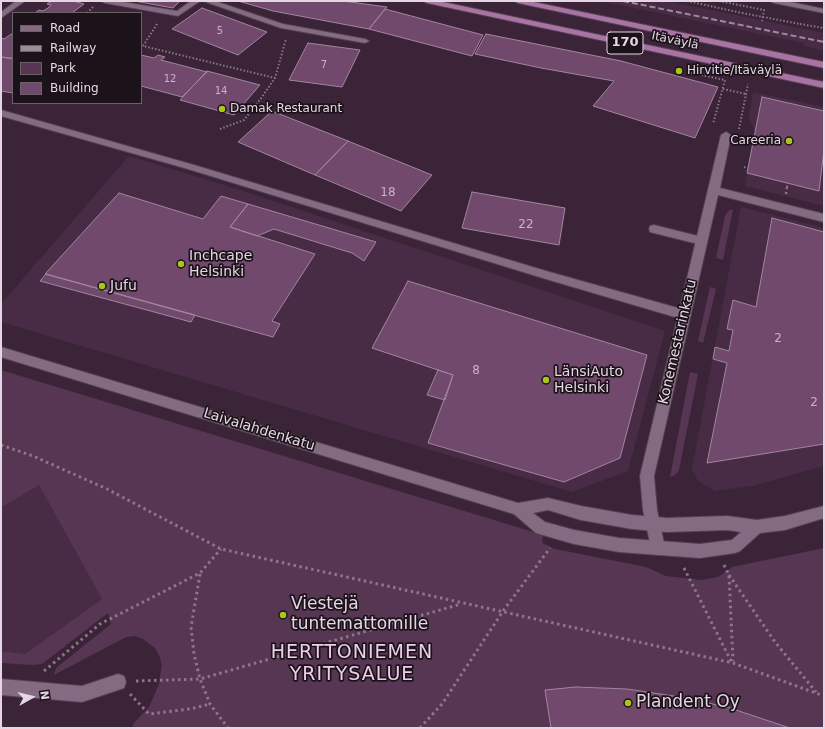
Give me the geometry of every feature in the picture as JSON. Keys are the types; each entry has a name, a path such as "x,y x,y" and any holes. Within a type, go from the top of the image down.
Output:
{"highway":[{"name":"Itäväylä","path":"427,1 824,85"},
{"name":"Itäväylä","path":"518,1 824,65"}],"street":[{"path":"1,16 21,1"},
{"path":"105,1 178,14 196,1"},
{"path":"207,1 289,27 365,41"},
{"path":"774,1 824,12"},
{"path":"1,113 191,167 685,315"},
{"name":"Konemestarinkatu","path":"658,548 650,510 647,476 726,135"},
{"path":"714,190 824,218"},
{"path":"654,230 702,241"},
{"name":"Laivalahdenkatu","path":"1,352 518,509 541,528 574,537 619,545 675,550 700,550 735,546 757,527"},
{"name":"Laivalahdenkatu","path":"518,509 548,504 581,513 632,522 693,525 727,522 757,527 785,523 824,512"},
{"path":"1,687 82,694 118,682"}],"path":[{"path":"687,1 824,28"},
{"path":"719,1 764,10 762,21"},
{"path":"162,12 159,21 143,46 274,78"},
{"path":"220,129 244,120 262,97 274,78 289,27"},
{"path":"691,73 725,80 713,124"},
{"path":"739,130 748,84"},
{"path":"723,89 746,94"},
{"path":"744,167 748,168"},
{"path":"787,187 788,183"},
{"path":"1,445 33,456 107,489 221,548 238,554 503,611 733,663 824,696"},
{"path":"420,728 442,704 503,611 553,544"},
{"path":"44,670 100,624 200,573 221,548"},
{"path":"675,550 733,663"},
{"path":"724,564 729,575 775,642 816,693"},
{"path":"200,573 191,627 194,654 200,679 210,704 228,728"},
{"path":"729,575 733,663"},
{"path":"118,682 200,679 385,627 462,603"},
{"path":"118,682 149,714 190,709 210,704"}],"shaded area":[{"path":"600,1 666,1 824,33 824,51 804,46 804,43"},
{"name":"Careeria","path":"753,92 824,107 824,206 745,186 755,132 749,117"},
{"path":"129,156 234,188 665,331 628,471 572,492 1,322 1,304"},
{"path":"741,207 824,228 824,466 752,486 715,491 698,481 692,469"},
{"path":"39,485 102,599 25,654 1,651 1,505 4,506"}],"green space":[{"path":"733,209 723,260 716,258 725,216 728,211"},
{"path":"710,287 716,289 703,343 698,341"},
{"path":"1,370 543,535 542,543 555,549 646,567 666,576 701,580 718,577 732,567 824,548 824,728 790,728 730,708 687,698 627,689 576,687 551,728 133,728 133,724 149,707 159,684 162,665 155,648 143,639 135,636 126,637 54,675 56,668 111,624 108,613 42,664 32,665 1,663 1,651 25,654 102,599 39,485 4,506 1,505"},
{"path":"690,372 698,374 679,470 675,475 670,477"}],"building":[{"path":"52,1 73,1 84,4 73,12 36,12 39,10 43,11 51,5 47,4"},
{"path":"134,1 180,1 173,8"},
{"path":"238,1 343,1 387,7 369,29 273,11"},
{"path":"202,8 267,32 238,55 172,29"},
{"path":"385,9 483,35 472,56 369,29"},
{"path":"12,34 11,58 1,57 1,38 4,39"},
{"path":"486,34 621,61 718,87 695,138 593,106 614,81 475,54"},
{"path":"308,43 360,50 342,87 289,80"},
{"path":"142,55 154,58 158,55 165,57 161,60 207,72 182,97 142,86"},
{"path":"1,57 12,59 12,93 1,91"},
{"path":"207,71 260,85 234,115 180,100"},
{"name":"Careeria","path":"762,97 824,111 824,150 819,191 747,173"},
{"path":"272,111 348,141 315,175 238,142"},
{"path":"348,141 432,175 401,211 315,175"},
{"path":"472,192 565,208 559,245 462,228"},
{"name":"Inchcape Helsinki","path":"119,193 203,219 221,196 248,204 230,227 315,254 272,321 280,324 273,337 45,274"},
{"path":"248,204 376,242 364,261 352,253 274,229 257,236 230,227"},
{"path":"772,218 824,232 824,444 707,463 727,363 713,359 715,347 729,351 733,330 727,329 733,300 756,307"},
{"path":"46,274 195,315 191,322 40,281"},
{"name":"LänsiAuto Helsinki","path":"408,281 647,355 620,458 564,482 428,443 453,375 372,348"},
{"path":"438,370 453,375 445,400 427,395"},
{"name":"Plandent Oy","path":"576,687 627,689 687,698 730,708 790,728 551,728 545,690"}],"railway":[{"path":"623,1 824,42"}],"place":[{"name":"Hirvitie/Itäväylä","path":"679,71"},
{"name":"Damak Restaurant","path":"222,109"},
{"name":"Careeria","path":"789,141"},
{"name":"Inchcape Helsinki","path":"181,264"},
{"name":"Jufu","path":"102,286"},
{"name":"LänsiAuto Helsinki","path":"546,380"},
{"name":"Viestejä tuntemattomille","path":"283,615"},
{"name":"Plandent Oy","path":"628,703"}],"district":[{"name":"HERTTONIEMEN YRITYSALUE","path":"352,664"}]}
